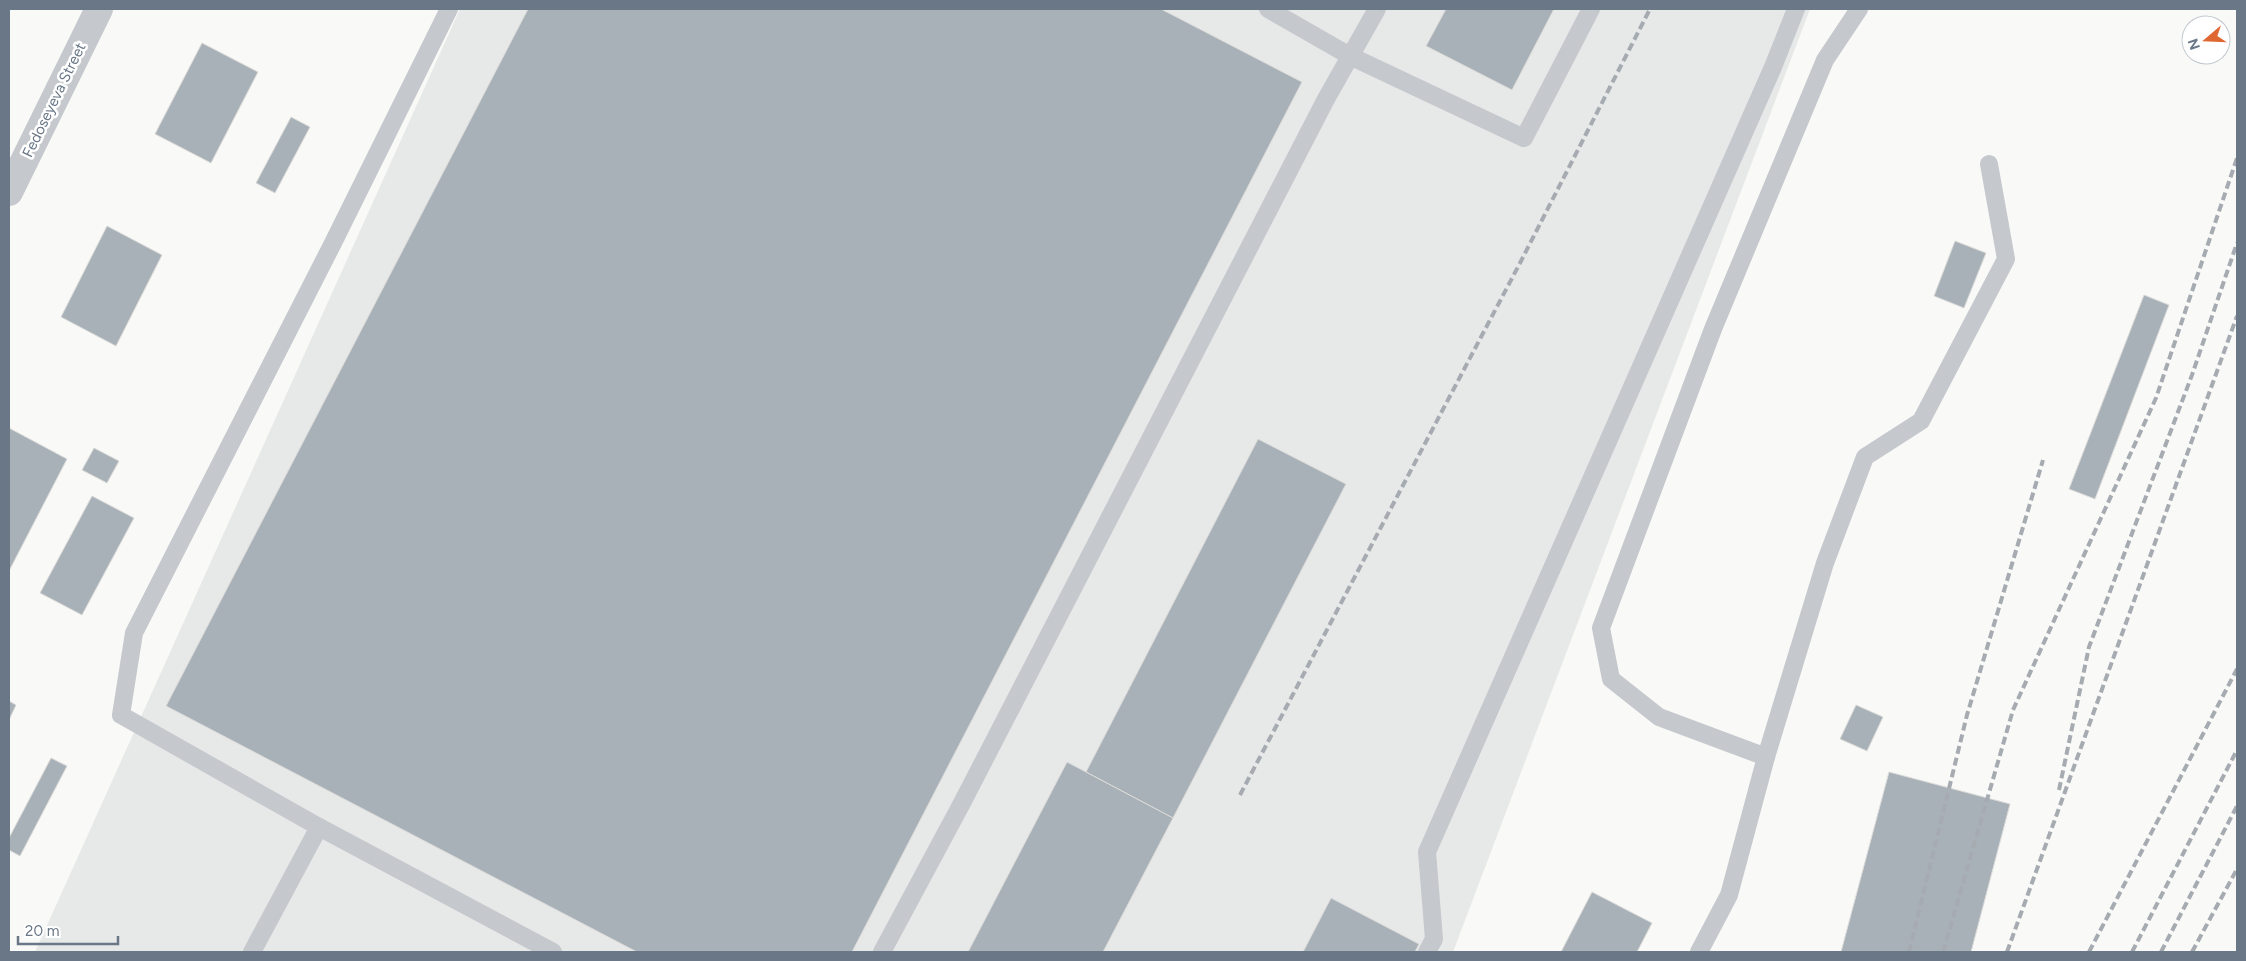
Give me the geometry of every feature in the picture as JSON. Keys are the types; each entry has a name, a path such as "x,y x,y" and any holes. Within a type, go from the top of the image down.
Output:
{"street":[{"name":"Fedoseyeva Street","path":"9,192 99,9"}],"lane":[{"path":"449,9 333,243 134,633 121,714 319,827 553,952"},
{"path":"1268,9 1350,56 1524,138 1591,9"},
{"path":"882,952 962,803 1350,56 1377,9"},
{"path":"1428,952 1434,939 1427,852 1773,68 1796,9"},
{"path":"1766,757 1659,717 1611,679 1601,628 1713,329 1825,60 1859,9"},
{"path":"1699,952 1729,895 1766,757 1825,563 1865,457 1921,421 2006,259 1990,164"},
{"path":"252,952 319,827"}],"shaded area":[{"path":"460,9 1810,9 1453,952 35,952"}],"building":[{"path":"528,9 1161,9 1302,82 852,952 637,952 166,706"},
{"path":"1446,9 1554,9 1512,90 1426,46"},
{"path":"202,43 258,72 211,163 155,134"},
{"path":"291,117 310,127 275,193 256,183"},
{"path":"107,226 162,255 116,346 61,317"},
{"path":"1955,241 1986,253 1964,308 1934,296"},
{"path":"2144,295 2169,305 2095,499 2069,489"},
{"path":"9,428 67,459 9,571"},
{"path":"1258,439 1346,484 1173,818 1086,772"},
{"path":"94,448 119,461 107,483 82,470"},
{"path":"92,496 134,518 82,615 40,593"},
{"path":"9,701 16,705 9,720"},
{"path":"1856,705 1883,717 1867,751 1840,739"},
{"path":"51,758 67,766 20,856 9,850 9,838"},
{"path":"1067,762 1173,818 1103,952 968,952"},
{"path":"1889,772 2010,804 1971,952 1841,952"},
{"path":"1592,892 1652,923 1637,952 1561,952"},
{"path":"1331,898 1419,944 1415,952 1303,952"}],"railway":[{"path":"1240,795 1520,263 1650,9"},
{"path":"1943,952 2013,710 2156,398 2237,158"},
{"path":"2059,790 2089,647 2192,375 2237,243"},
{"path":"2007,952 2237,316"},
{"path":"1909,952 1967,715 2043,460"},
{"path":"2089,952 2237,669"},
{"path":"2132,952 2237,750"},
{"path":"2161,952 2237,806"},
{"path":"2192,952 2237,869"}]}
